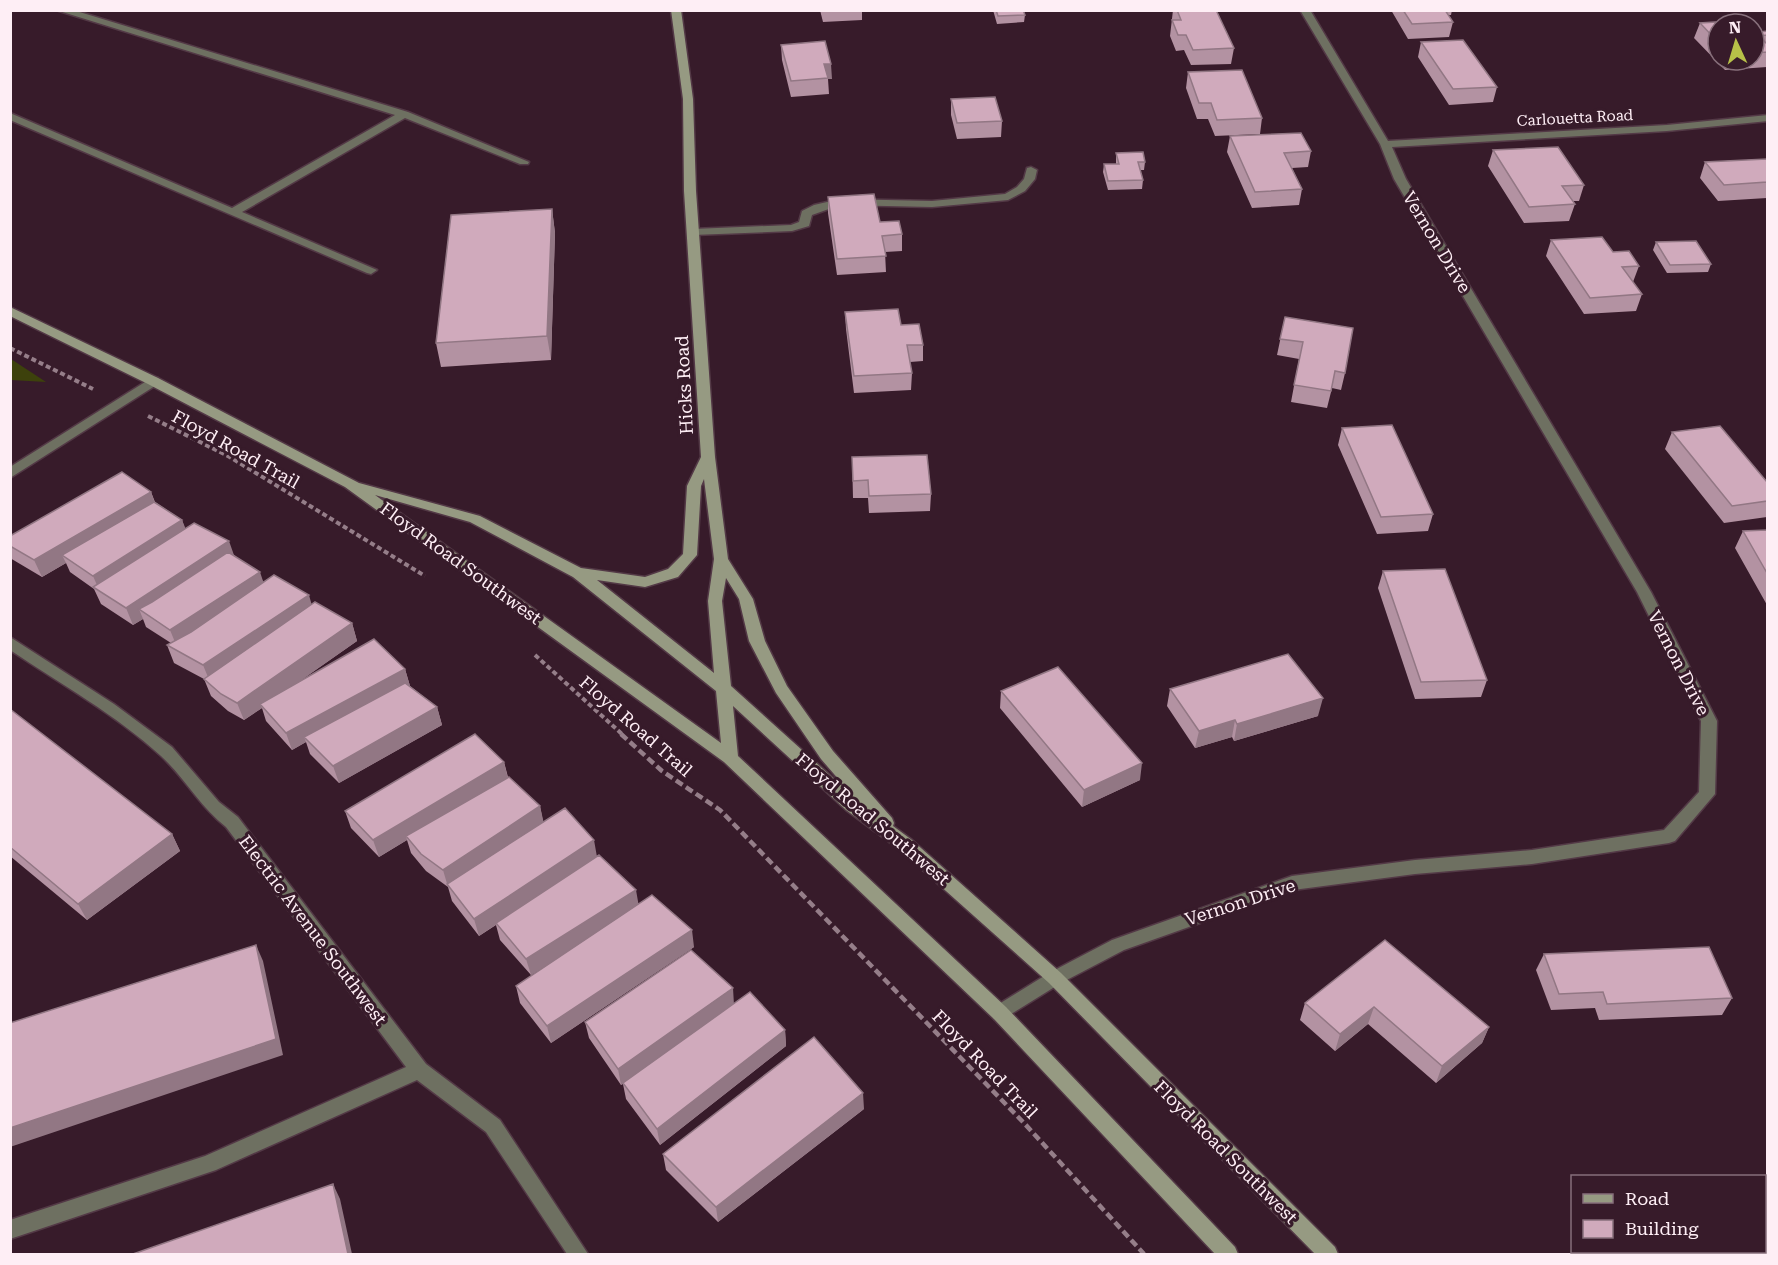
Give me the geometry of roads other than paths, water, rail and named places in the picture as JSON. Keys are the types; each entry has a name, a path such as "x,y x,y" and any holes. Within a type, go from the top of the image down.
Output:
{"main road":[{"name":"Hicks Road","path":"676,10 688,99 693,232 708,457 721,559 715,602 730,758"},
{"name":"Floyd Road Southwest","path":"10,311 153,381 350,484 730,758 1000,1013 1228,1254"},
{"path":"578,573 645,582 674,573 690,555 694,486 708,457"},
{"name":"Floyd Road Southwest","path":"350,484 475,519 578,573 724,689 852,805 906,845 1054,978 1328,1254"},
{"path":"721,559 746,598 758,641 781,688 827,755 906,845"}],"street":[{"path":"61,10 404,114 524,162"},
{"name":"Vernon Drive","path":"1000,1013 1054,978 1118,945 1292,883 1415,867 1532,858 1669,836 1707,794 1709,721 1644,592 1400,179 1385,144 1305,10"},
{"path":"233,212 404,114"},
{"path":"10,116 371,270"},
{"name":"Carlouetta Road","path":"1385,144 1667,128 1767,118"},
{"path":"693,232 792,228 805,224 806,213 818,207 840,202 932,204 1008,197 1021,189 1029,179 1030,170"},
{"path":"10,474 153,381"},
{"name":"Electric Avenue Southwest","path":"10,642 134,728 184,769 222,816 232,822 419,1070 494,1126 578,1254"},
{"path":"10,1230 208,1164 419,1070"}]}
